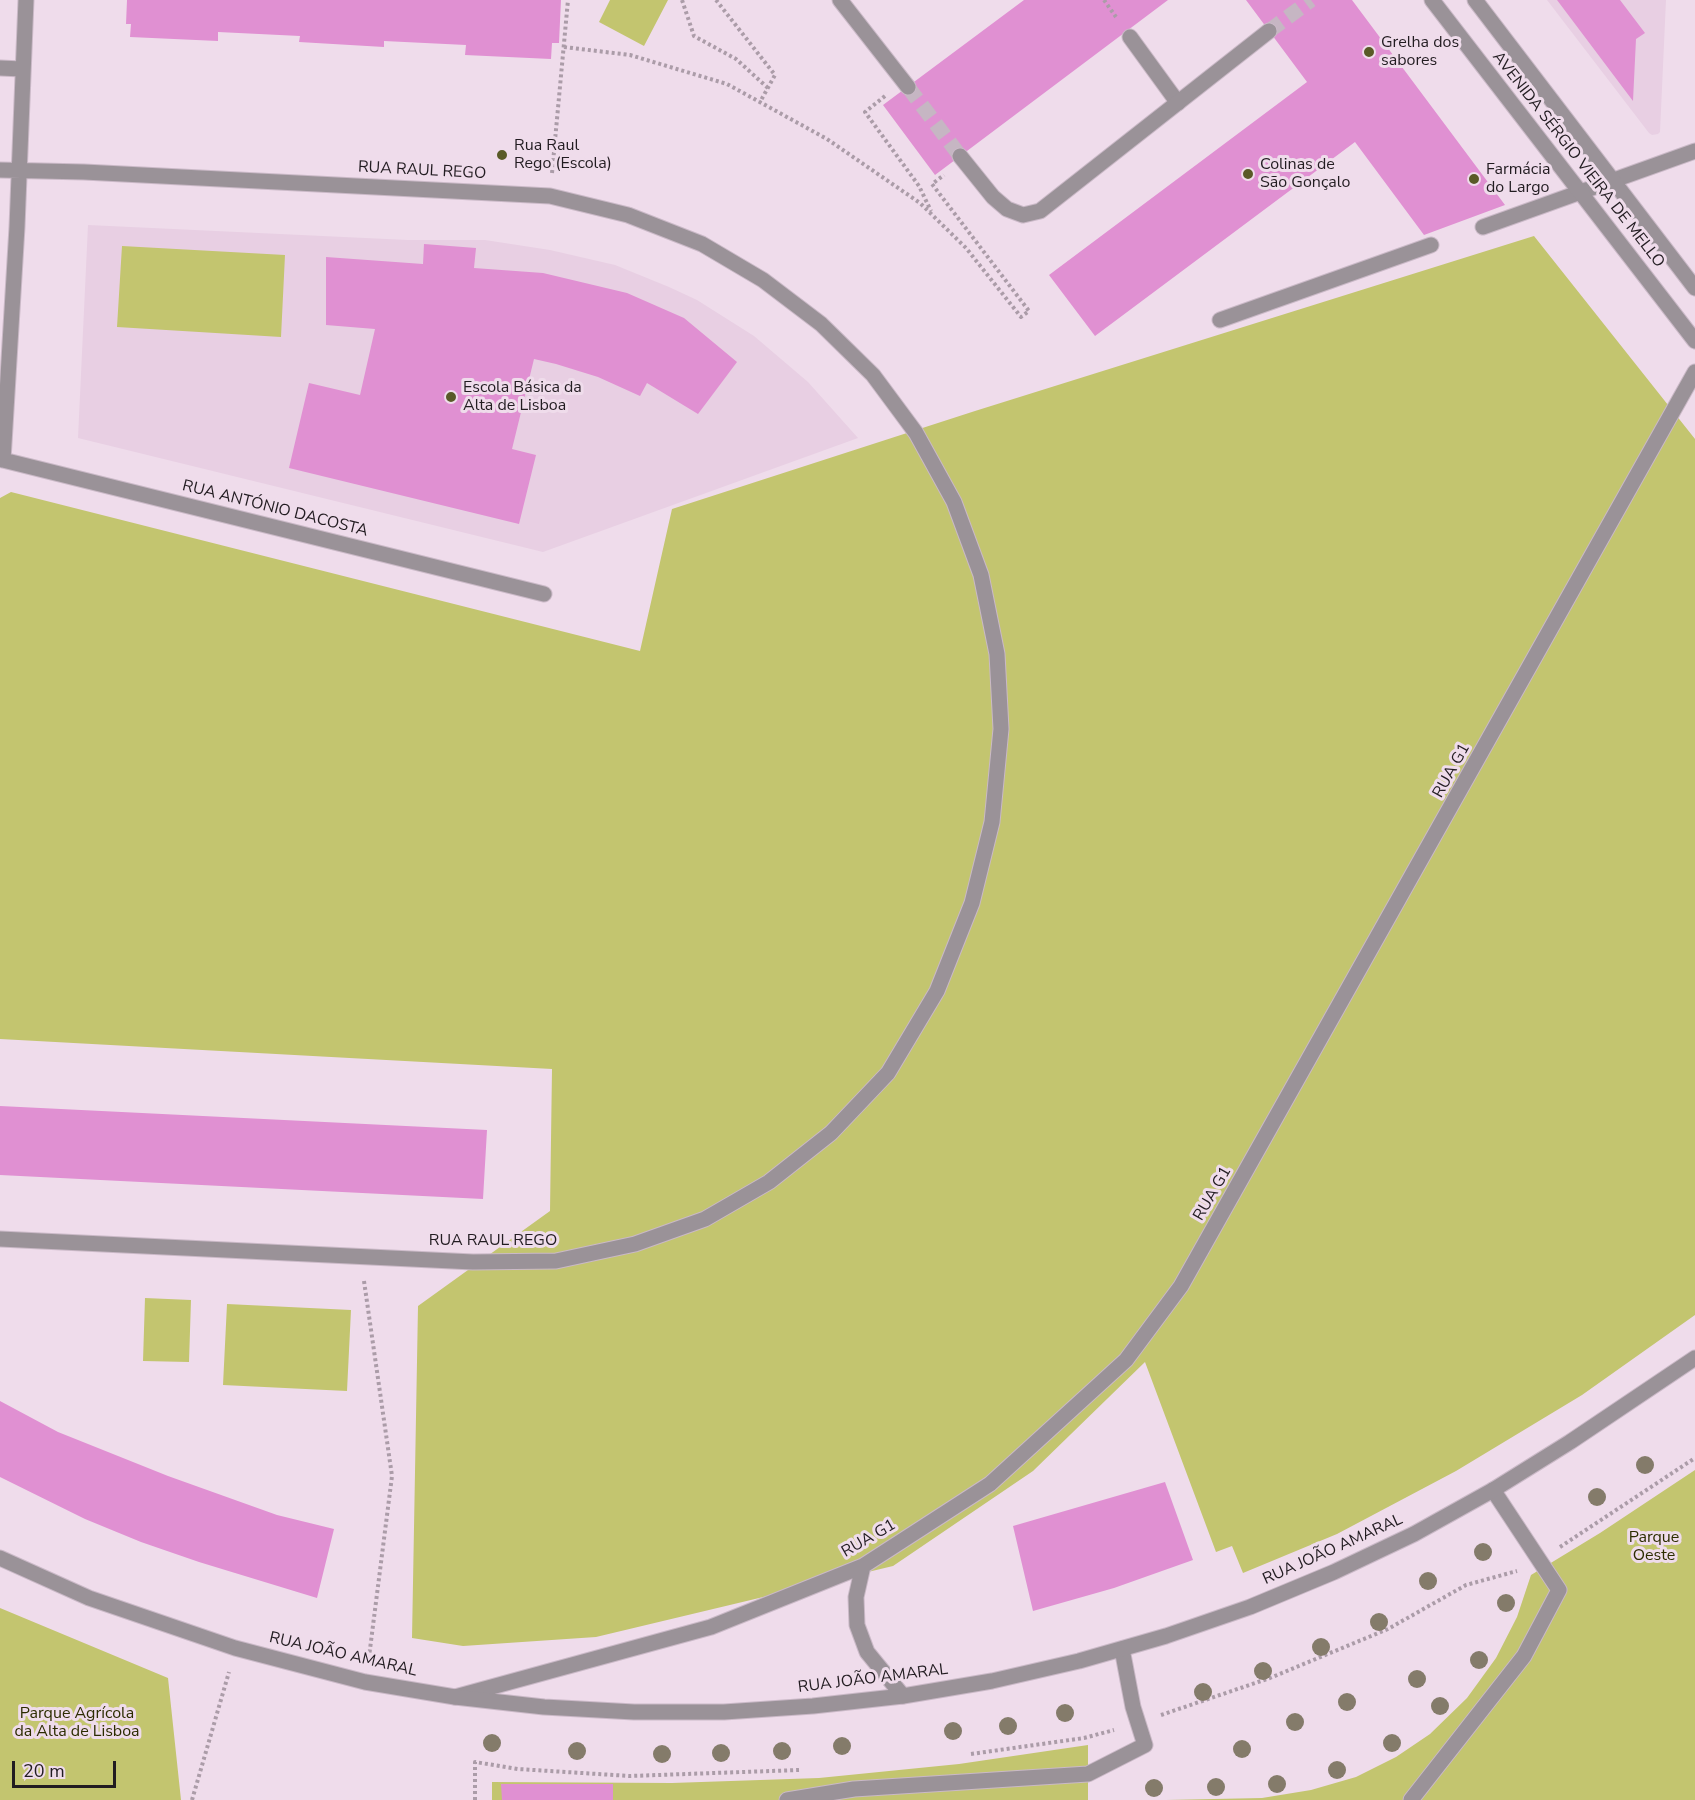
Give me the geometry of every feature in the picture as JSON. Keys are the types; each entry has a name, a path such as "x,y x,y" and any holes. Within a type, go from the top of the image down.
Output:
{"street":[{"path":"2,462 26,0"},
{"path":"840,0 908,87"},
{"name":"AVENIDA SÉRGIO VIEIRA DE MELLO","path":"1432,0 1695,341"},
{"name":"AVENIDA SÉRGIO VIEIRA DE MELLO","path":"1475,0 1695,288"},
{"path":"960,156 993,197 1007,209 1023,215 1040,211 1269,31"},
{"path":"1130,37 1178,104"},
{"path":"0,68 22,69"},
{"path":"1483,227 1695,151"},
{"name":"RUA RAUL REGO","path":"0,170 84,172 550,196 628,214 702,244 763,280 821,324 873,375 916,433 958,513 981,575 997,654 1001,729 992,822 972,903 937,991 888,1073 831,1133 769,1182 705,1219 634,1244 555,1261 473,1262 0,1239"},
{"path":"1220,320 1431,245"},
{"name":"RUA G1","path":"455,1696 711,1626 862,1566 990,1485 1126,1360 1181,1286 1695,372"},
{"name":"RUA ANTÓNIO DACOSTA","path":"2,462 544,594"},
{"name":"RUA JOÃO AMARAL","path":"0,1558 89,1598 235,1648 365,1682 455,1696 544,1707 634,1712 724,1712 813,1706 903,1696 992,1681 1122,1649 1250,1607 1334,1572 1414,1534 1493,1490 1695,1358"},
{"path":"1411,1800 1524,1656 1559,1590 1493,1490"},
{"path":"862,1566 856,1597 857,1625 867,1652 903,1696"},
{"path":"787,1800 854,1789 1088,1774 1144,1745 1133,1707 1122,1649"}],"path":[{"path":"550,196 568,0"},
{"path":"681,0 694,36 736,59 768,88"},
{"path":"716,0 775,75 760,102"},
{"path":"564,47 630,55 727,84 827,139 920,202 966,248 1021,317 1029,311 938,192"},
{"path":"865,112 919,186 933,215"},
{"path":"360,1257 392,1476 365,1682"},
{"path":"192,1800 235,1648"},
{"path":"475,1762 475,1800"}],"shaded area":[{"path":"1547,0 1666,0 1660,132 1658,134 1649,133"},
{"name":"Escola Básica da Alta de Lisboa","path":"88,225 408,240 485,240 550,250 615,265 697,300 754,336 808,382 858,438 543,552 78,438"}],"green space":[{"path":"610,0 668,0 644,46 599,22"},
{"path":"1534,236 1695,439 1695,1315 1582,1395 1456,1471 1337,1534 1243,1573 1232,1546 1216,1552 1145,1362 1033,1471 893,1566 596,1637 463,1646 412,1638 418,1306 550,1211 552,1069 0,1039 0,498 11,492 640,651 672,509 975,411"},
{"path":"122,246 285,255 281,337 117,327"},
{"path":"145,1298 191,1300 189,1362 143,1361"},
{"path":"227,1304 351,1310 347,1391 223,1385"},
{"name":"Parque Oeste","path":"1695,1470 1695,1800 1166,1800 1262,1798 1311,1790 1356,1777 1396,1757 1430,1734 1467,1698 1496,1658 1517,1617 1531,1575 1600,1533"},
{"name":"Parque Agrícola da Alta de Lisboa","path":"0,1608 168,1678 181,1800 0,1800"},
{"path":"1088,1745 1088,1800 492,1800 492,1782 672,1783 819,1778 959,1764"}],"building":[{"path":"127,0 561,0 559,43 552,43 551,59 465,55 466,45 384,41 384,47 299,42 300,36 218,32 218,41 130,37 131,24 126,24"},
{"path":"1024,0 1168,0 935,175 883,105"},
{"name":"Colinas de São Gonçalo","path":"1246,0 1352,0 1505,205 1424,235 1355,142 1095,336 1049,275 1307,82"},
{"path":"1557,0 1620,0 1645,33 1636,39 1633,101"},
{"path":"424,244 476,248 474,268 543,273 627,293 684,318 737,362 698,414 647,383 640,396 598,377 534,359 512,449 536,455 519,524 289,468 309,383 360,395 375,329 326,325 326,257 423,264"},
{"path":"0,1106 487,1130 483,1199 0,1175"},
{"path":"0,1401 58,1432 168,1476 277,1515 334,1529 317,1598 141,1542 85,1519 0,1477"},
{"path":"1165,1482 1193,1560 1114,1588 1033,1611 1013,1526"},
{"path":"501,1784 613,1784 613,1800 502,1800"}],"tunnel":[{"path":"1269,31 1311,0"},
{"path":"908,87 960,156"}],"place":[{"name":"Grelha dos sabores","path":"1369,52"},
{"name":"Rua Raul Rego (Escola)","path":"502,155"},
{"name":"Colinas de São Gonçalo","path":"1248,174"},
{"name":"Farmácia do Largo","path":"1474,179"},
{"name":"Escola Básica da Alta de Lisboa","path":"451,397"}]}
